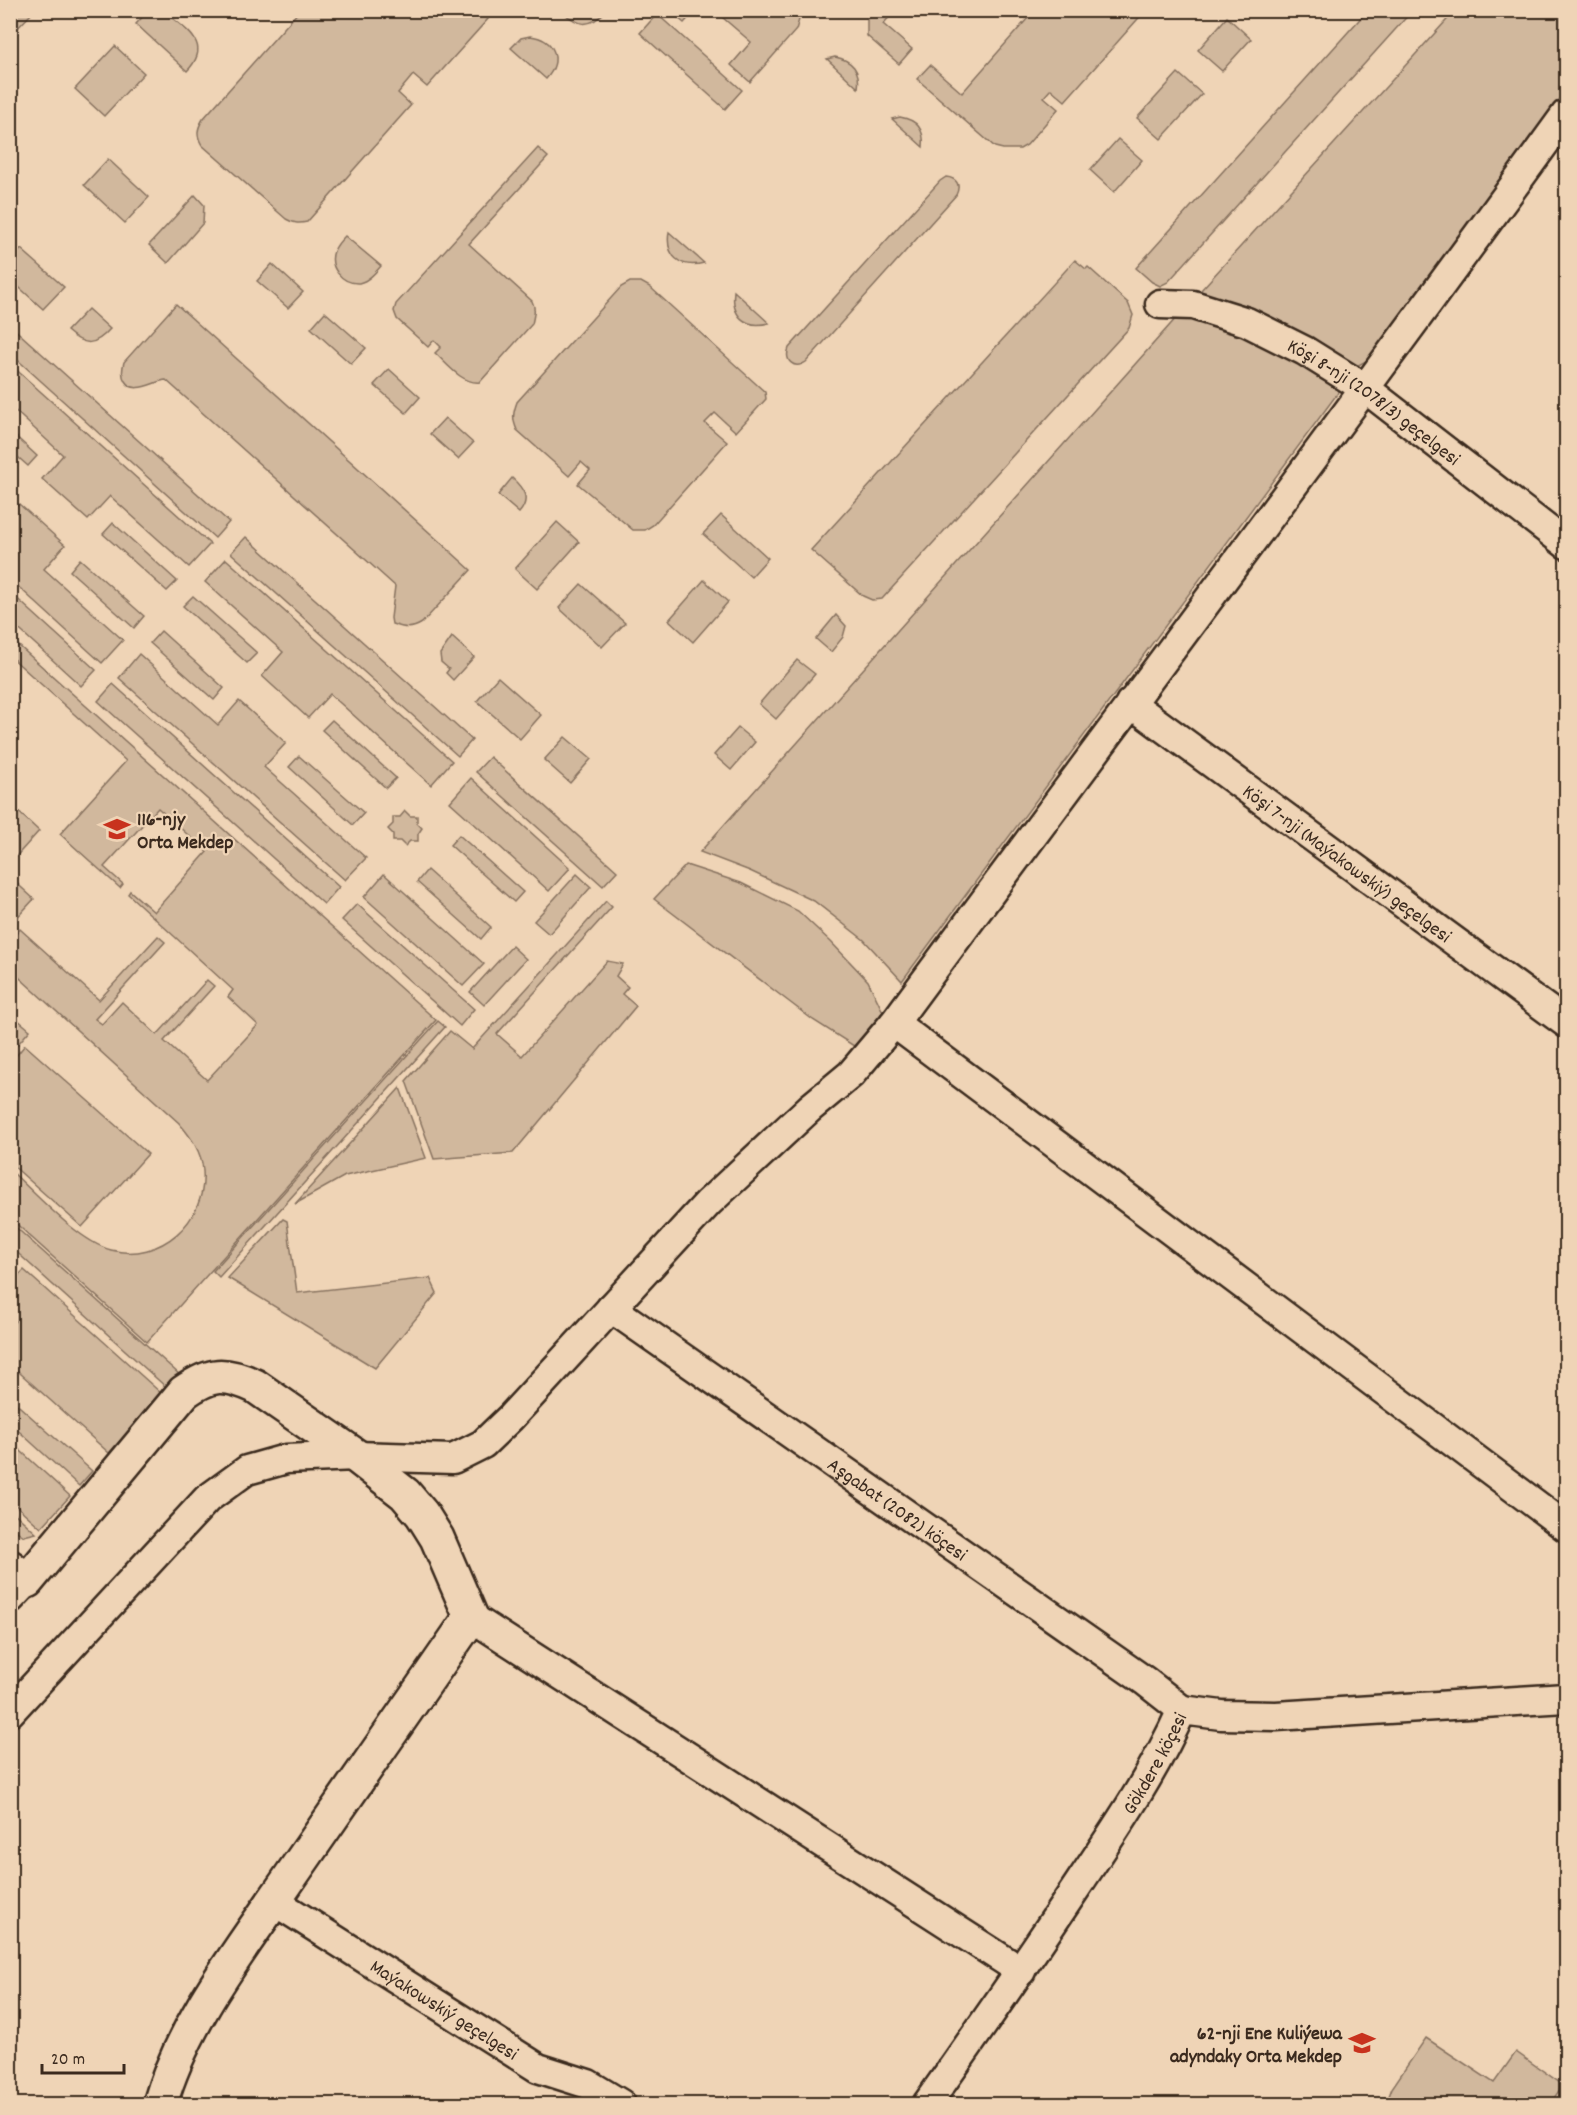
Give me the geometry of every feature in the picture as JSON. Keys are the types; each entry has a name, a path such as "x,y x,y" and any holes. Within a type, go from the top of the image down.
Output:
{"street":[{"path":"10,1712 207,1498 248,1470 286,1459 356,1456 453,1459 483,1443 511,1417 708,1203 810,1108 851,1074 894,1023 1366,389 1566,114"},
{"name":"Köşi 8-nji (2078/3) geçelgesi","path":"1160,304 1193,305 1247,322 1305,351 1366,389 1566,544"},
{"name":"Köşi 7-nji (Maýakowskiý) geçelgesi","path":"1130,703 1566,1023"},
{"path":"894,1023 1566,1527"},
{"name":"Aşgabat (2082) köçesi","path":"611,1308 1145,1681 1182,1710"},
{"path":"16,1582 184,1392 202,1379 222,1376 239,1379 255,1386 356,1456 405,1494 422,1514 437,1538 471,1617 1021,1971"},
{"path":"160,2104 191,2026 274,1901 471,1617"},
{"name":"Gökdere köçesi","path":"927,2104 1021,1971 1111,1836 1153,1769 1182,1710 1221,1715 1276,1716 1566,1698"},
{"name":"Maýakowskiý geçelgesi","path":"274,1901 538,2068 588,2084 621,2104"}],"shaded area":[{"path":"11,10 34,10 13,33 11,31"},
{"path":"300,10 491,11 488,19 427,87 413,75 398,93 411,105 307,222 298,223 286,219 202,145 198,132 203,119"},
{"path":"1035,10 1145,11 1065,101 1051,89 1044,97 1058,109 1027,145 1020,149 995,147 917,79 930,65 962,93"},
{"path":"148,11 164,11 194,38 198,52 195,61 187,71 136,24"},
{"path":"561,11 606,11 594,21 584,23 573,20"},
{"path":"670,11 695,11 684,23"},
{"path":"715,11 798,11 800,16 796,30 750,82 731,65 751,42"},
{"path":"875,11 895,11 883,24 912,49 899,64 867,36 867,19"},
{"path":"1367,11 1412,11 1168,282 1160,286 1152,282 1136,268"},
{"path":"1455,11 1566,11 1566,90 1368,360 1353,368 1201,294 1201,290"},
{"path":"657,14 742,90 725,109 640,33"},
{"path":"1227,17 1251,39 1222,71 1198,50"},
{"path":"530,36 545,41 554,52 554,65 546,79 511,48 521,38"},
{"path":"115,46 144,73 104,116 75,89"},
{"path":"841,58 854,67 858,76 858,88 827,59"},
{"path":"1178,73 1202,94 1161,139 1137,118"},
{"path":"900,117 916,123 923,136 923,147 892,119"},
{"path":"1118,139 1142,160 1114,192 1090,170"},
{"path":"538,148 548,157 469,244 532,301 534,315 532,324 480,382 473,382 461,377 435,353 441,347 434,340 428,347 397,319 394,311 396,304"},
{"path":"108,159 149,197 125,223 84,185"},
{"path":"946,177 957,183 956,195 806,362 798,365 791,363 788,357 789,348"},
{"path":"195,195 204,205 203,223 168,263 149,245"},
{"path":"669,232 704,263 688,264 676,259 669,248"},
{"path":"345,236 381,266 359,283 342,278 333,263 334,251"},
{"path":"21,249 64,287 43,309 11,280 11,261"},
{"path":"1075,260 1086,269 1088,267 1128,303 1133,315 1129,328 882,599 872,600 863,596 811,550"},
{"path":"272,264 303,292 288,308 257,281"},
{"path":"630,282 641,282 650,287 765,392 766,399 736,432 715,413 705,423 727,442 653,525 645,530 633,530 578,484 590,470 581,462 569,476 517,430 514,419 517,402 621,287"},
{"path":"734,291 769,323 753,324 741,319 735,307"},
{"path":"176,304 471,570 422,623 407,628 392,624 395,586 166,380 139,388 125,381 122,372 124,362"},
{"path":"88,309 110,329 99,339 85,342 67,331"},
{"path":"325,312 366,348 351,364 311,328"},
{"path":"1183,315 1246,335 1343,386 902,981 864,940 814,901 750,871 700,852 1178,316"},
{"path":"11,326 229,522 215,538 11,354"},
{"path":"11,365 210,544 189,567 110,496 88,520 42,479 63,455 11,407"},
{"path":"389,369 420,397 406,413 374,385"},
{"path":"445,418 473,443 458,459 430,434"},
{"path":"11,432 37,456 28,466 11,451"},
{"path":"512,478 520,486 525,499 519,513 498,495"},
{"path":"19,504 65,545 44,569 123,640 102,663 11,580 11,513"},
{"path":"721,515 768,558 751,577 703,534"},
{"path":"557,522 579,542 537,589 515,569"},
{"path":"113,523 177,581 167,591 103,534"},
{"path":"246,537 472,740 458,756 231,553"},
{"path":"80,559 144,616 134,628 70,571"},
{"path":"226,559 452,761 431,785 330,694 308,718 262,676 283,652 205,582"},
{"path":"704,580 728,602 693,642 669,620"},
{"path":"581,584 625,623 602,647 559,608"},
{"path":"11,593 96,670 81,686 11,622"},
{"path":"193,596 257,653 247,663 183,606"},
{"path":"836,615 846,626 843,637 831,652 816,639"},
{"path":"161,631 224,688 214,700 150,643"},
{"path":"452,637 474,657 453,680 446,673 449,669 441,662 440,654"},
{"path":"18,645 436,1020 147,1342 11,1219 11,1171 58,1216 85,1237 111,1250 129,1252 147,1250 163,1244 189,1221 202,1189 201,1157 192,1139 179,1123 11,970 11,940 20,929 99,1000 158,936 165,942 95,1019 102,1024 122,1002 157,1035 207,980 214,986 164,1041 207,1080 258,1025 228,997 233,990 128,894 130,891 154,912 207,852 158,808 104,867 123,884 120,888 60,834 126,761 11,657 11,653"},
{"path":"139,654 218,725 239,701 286,743 264,767 366,858 345,880 119,678"},
{"path":"797,660 815,674 776,719 759,704"},
{"path":"498,677 541,715 520,739 477,701"},
{"path":"113,684 339,887 324,904 98,701"},
{"path":"332,720 396,778 386,788 322,730"},
{"path":"738,728 755,742 731,770 714,755"},
{"path":"565,737 591,759 570,783 544,760"},
{"path":"299,756 364,813 353,825 289,767"},
{"path":"490,757 617,871 603,886 476,772"},
{"path":"471,778 570,868 549,891 450,802"},
{"path":"11,805 39,831 11,862"},
{"path":"405,811 410,816 417,816 417,823 422,828 418,834 418,841 410,841 405,846 400,841 393,841 393,834 388,829 393,824 393,817 400,817"},
{"path":"459,835 523,892 514,902 450,845"},
{"path":"686,865 741,883 798,911 868,981 884,1014 857,1048 813,1020 654,899"},
{"path":"427,870 491,927 481,939 417,882"},
{"path":"384,874 484,964 463,986 364,897"},
{"path":"577,874 591,887 549,934 534,921"},
{"path":"11,878 34,899 11,924"},
{"path":"606,901 612,907 497,1034 522,1056 607,961 623,964 616,976 628,987 622,994 636,1006 513,1153 434,1159 406,1081 450,1031 472,1049"},
{"path":"357,904 474,1009 460,1026 342,920"},
{"path":"512,946 526,959 484,1005 470,992"},
{"path":"11,1014 30,1030 11,1052"},
{"path":"438,1021 445,1027 219,1277 213,1271"},
{"path":"25,1045 148,1154 82,1227 11,1164 11,1062"},
{"path":"400,1088 426,1158 345,1176 295,1204"},
{"path":"283,1219 287,1221 297,1293 430,1278 437,1293 375,1368 228,1278"},
{"path":"11,1223 180,1375 167,1388 11,1247"},
{"path":"24,1270 162,1394 109,1453 11,1365 11,1326 15,1321 11,1316 10,1284"},
{"path":"11,1399 92,1471 79,1486 11,1424"},
{"path":"11,1442 70,1496 41,1528 11,1501"},
{"path":"11,1510 36,1533 24,1536 11,1527"},
{"path":"1426,2038 1494,2083 1516,2052 1563,2085 1550,2104 1386,2104 1392,2088"}],"place":[{"name":"116-njy Orta Mekdep","path":"117,829"},
{"name":"62-nji Ene Kuliýewa adyndaky Orta Mekdep","path":"1362,2043"}]}
